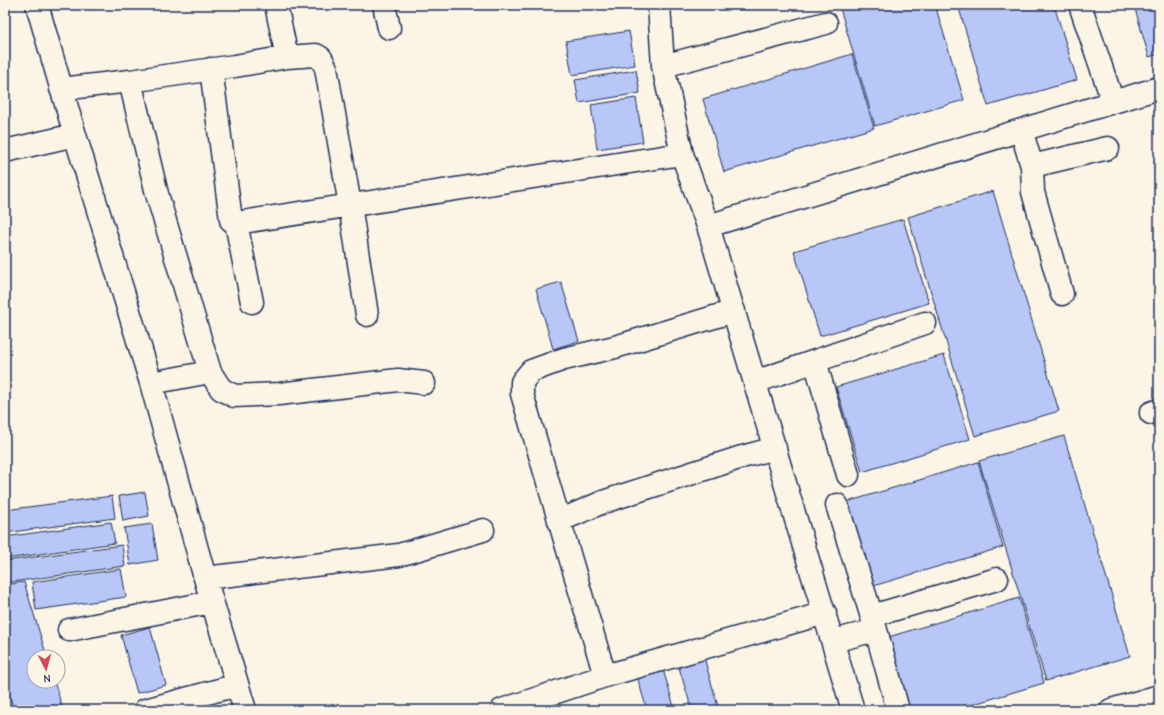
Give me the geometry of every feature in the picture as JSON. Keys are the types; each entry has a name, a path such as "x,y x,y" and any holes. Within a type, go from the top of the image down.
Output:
{"street":[{"path":"37,5 74,135 152,383 205,578 245,710"},
{"path":"276,5 287,57"},
{"path":"384,5 389,28"},
{"path":"659,5 663,66 682,154 708,226 853,710"},
{"path":"1080,5 1112,102"},
{"path":"663,66 826,23"},
{"path":"61,89 130,81 287,57 316,55 321,58 326,68 350,205 367,315"},
{"path":"211,69 231,220 236,223 682,154"},
{"path":"130,81 157,194 210,372 221,390 234,396 279,394 391,381 424,382"},
{"path":"708,226 1159,88"},
{"path":"1021,130 1032,166 1033,192 1062,294"},
{"path":"5,151 74,135"},
{"path":"1032,166 1108,148"},
{"path":"236,223 252,302"},
{"path":"604,676 522,394 522,382 531,371 564,359 615,347 734,311"},
{"path":"755,382 925,323"},
{"path":"815,361 848,475"},
{"path":"152,383 210,372"},
{"path":"559,521 603,502 742,457 775,448"},
{"path":"837,505 874,623 898,710"},
{"path":"205,578 399,555 483,530"},
{"path":"833,641 874,623 997,579"},
{"path":"69,630 212,602"},
{"path":"502,710 604,676 825,613"},
{"path":"145,710 237,685"},
{"path":"1111,710 1159,696"}],"building":[{"path":"839,5 935,5 964,100 875,126"},
{"path":"958,5 1054,5 1077,80 988,106"},
{"path":"1134,5 1159,5 1159,54 1149,57"},
{"path":"629,31 635,65 572,75 566,41"},
{"path":"852,54 874,128 724,172 703,99"},
{"path":"636,70 640,93 579,103 575,80"},
{"path":"636,98 643,142 597,149 591,105"},
{"path":"993,191 1059,411 975,436 908,217"},
{"path":"903,219 929,303 820,336 794,251"},
{"path":"561,282 579,341 553,349 536,289"},
{"path":"944,355 970,439 862,472 836,387"},
{"path":"1064,436 1130,656 1046,681 979,461"},
{"path":"978,462 1003,547 870,587 844,503"},
{"path":"145,492 149,516 123,521 119,496"},
{"path":"112,496 115,518 5,533 5,510"},
{"path":"111,522 115,543 5,559 5,537"},
{"path":"152,524 158,560 130,565 124,528"},
{"path":"122,545 125,566 5,583 5,561"},
{"path":"121,569 126,597 36,610 32,582"},
{"path":"24,582 45,649 26,649 26,689 56,689 63,710 14,710 5,681 5,585"},
{"path":"1019,598 1044,683 954,710 907,710 885,638"},
{"path":"150,627 166,685 137,693 121,635"},
{"path":"703,654 719,710 692,710 677,661"},
{"path":"662,666 675,710 647,710 636,673"},
{"path":"5,695 9,710 5,710"}]}
